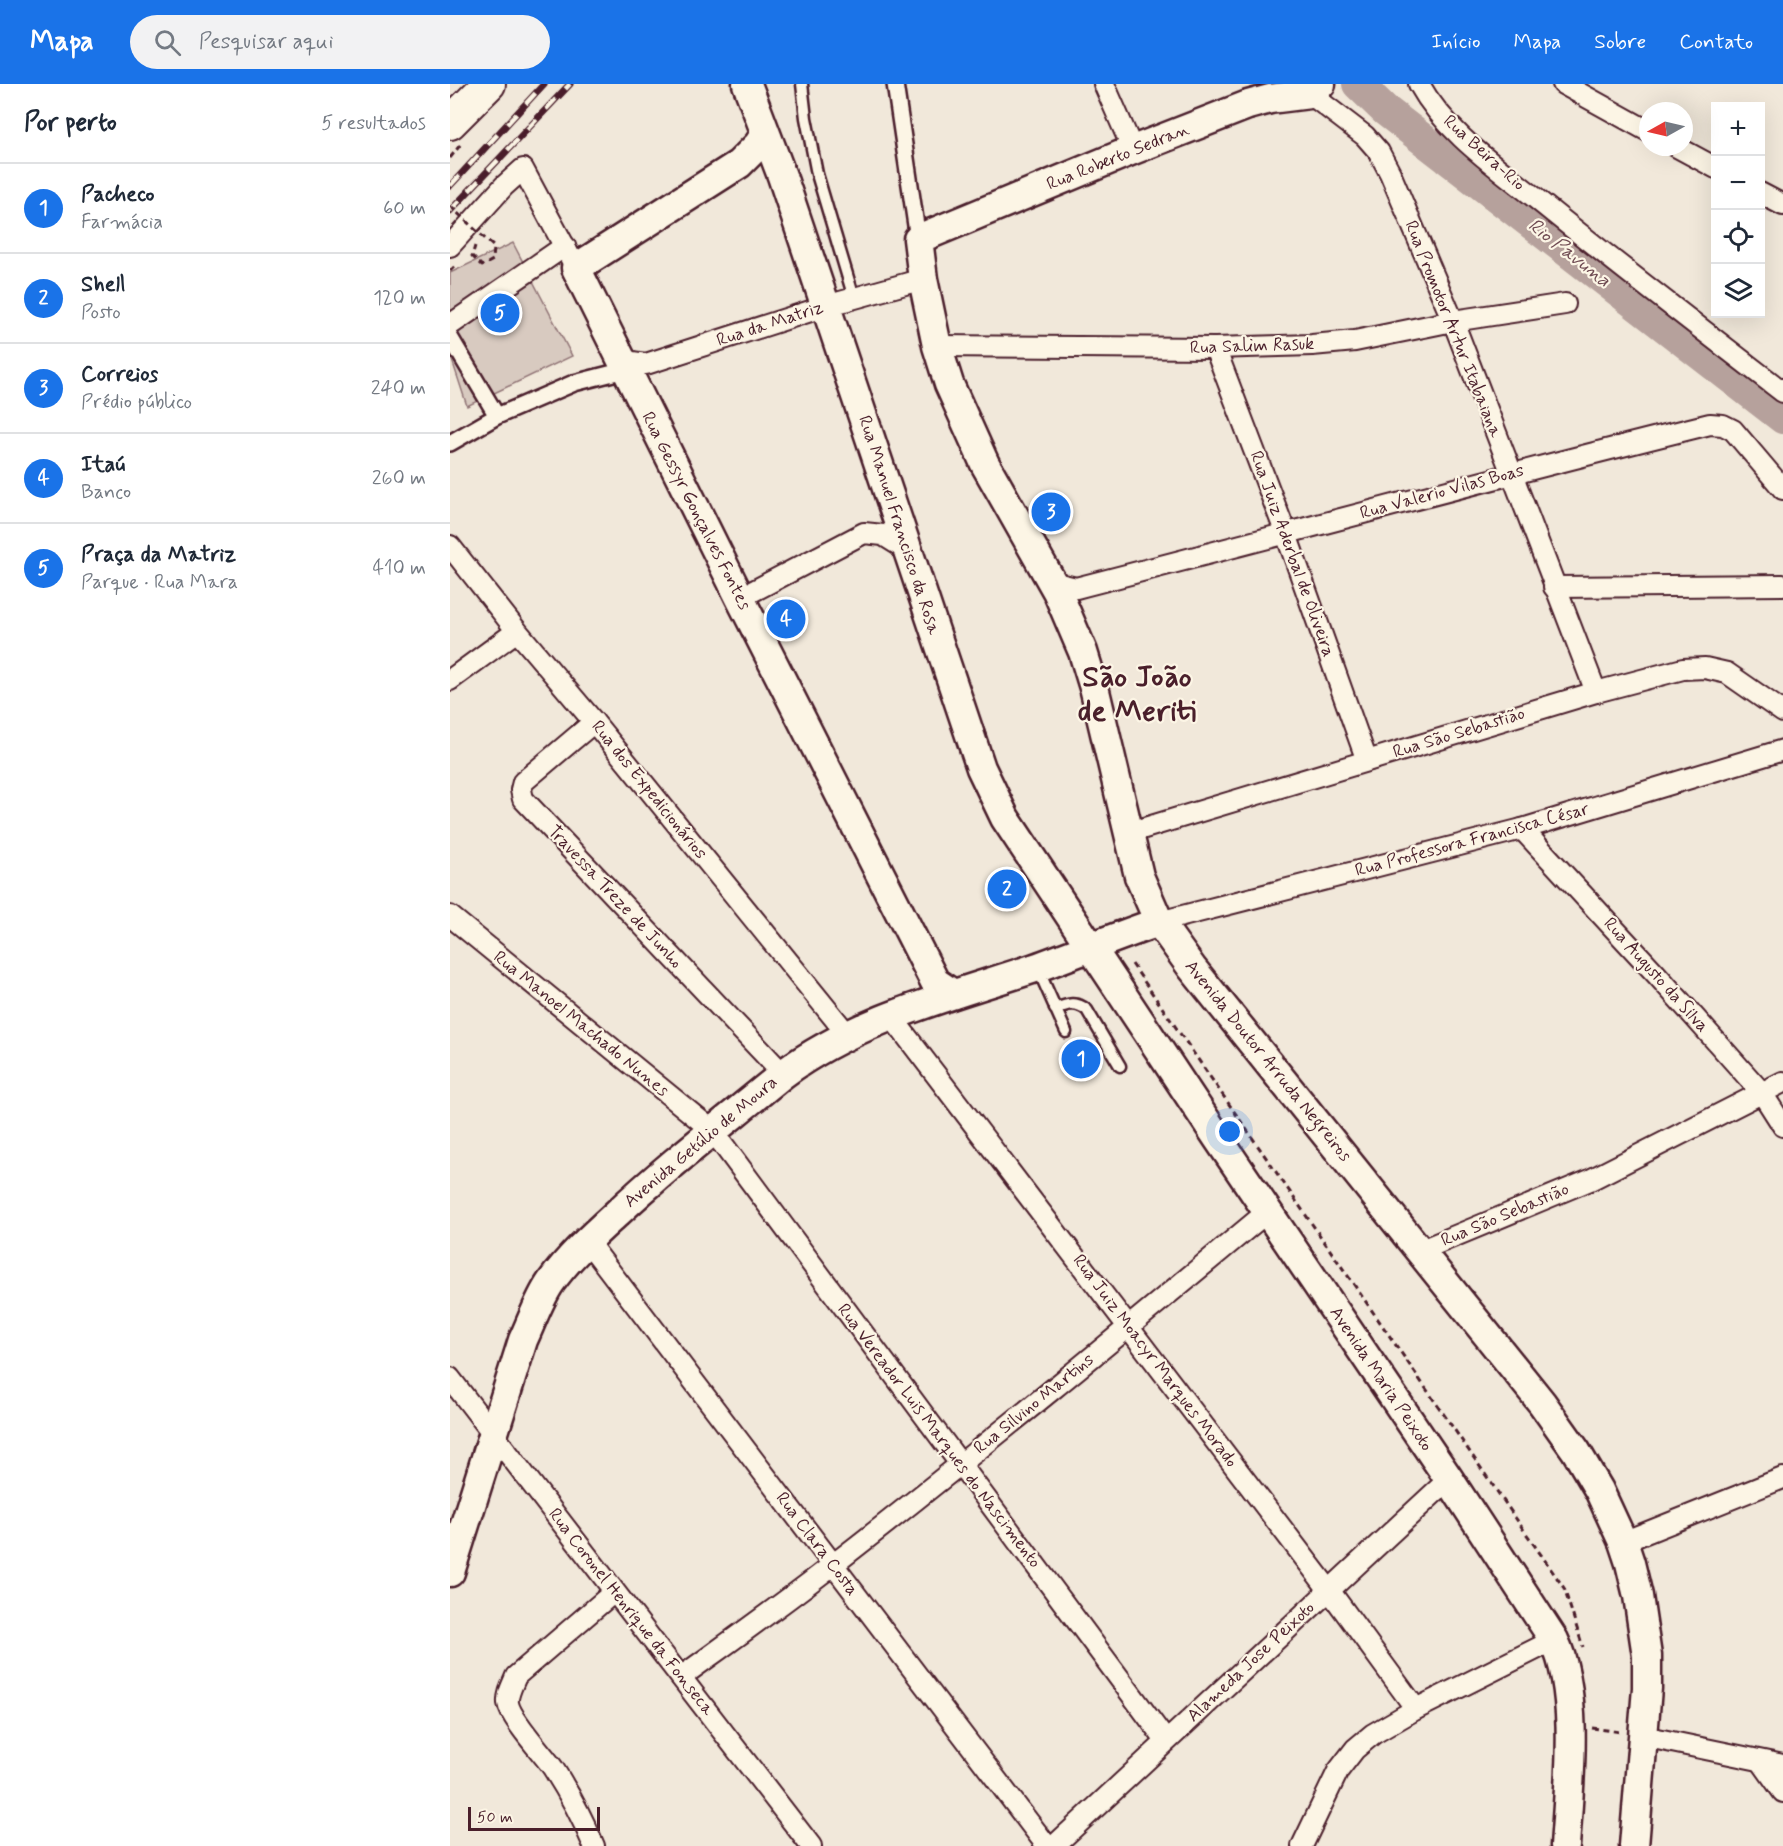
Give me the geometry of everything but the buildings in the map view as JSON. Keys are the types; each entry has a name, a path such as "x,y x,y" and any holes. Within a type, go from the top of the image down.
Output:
{"main road":[{"path":"450,123 489,84"},
{"name":"Rua Manuel Francisco da Rosa","path":"747,84 782,176 981,768 1005,818 1089,947"},
{"name":"Rua Roberto Sedran","path":"918,239 1248,105 1317,88"},
{"path":"570,257 738,164 758,145 765,134"},
{"path":"738,164 766,167 782,176"},
{"name":"Avenida Doutor Arruda Negreiros","path":"918,239 923,279 937,346 949,384 985,464 1063,592 1095,691 1139,876 1159,922 1192,968 1542,1403 1576,1451 1599,1490 1623,1542 1638,1596 1647,1656 1634,1846"},
{"name":"Rua Gessyr Gonçalves Fontes","path":"570,257 939,993"},
{"name":"Avenida Getúlio de Moura","path":"450,1572 523,1340 538,1306 550,1283 587,1241 651,1181 783,1074 805,1058 847,1034 939,993 1037,967 1159,922"},
{"name":"Avenida Maria Peixoto","path":"1089,947 1449,1479 1554,1640 1566,1675 1570,1724 1565,1846"}],"street":[{"path":"895,84 918,239"},
{"path":"1104,84 1133,150"},
{"name":"Rua Beira-Rio","path":"1419,84 1430,104 1469,144 1783,392"},
{"path":"1563,84 1639,126"},
{"name":"Rua Promotor Artur Itabaiana","path":"1317,88 1365,136 1378,152 1390,173 1453,321 1596,692"},
{"path":"1693,156 1711,165"},
{"name":"Rua Gessyr Gonçalves Fontes","path":"450,246 504,186 523,169 570,257"},
{"path":"1765,195 1783,205"},
{"path":"450,325 570,257"},
{"name":"Rua da Matriz","path":"450,443 497,416 622,363 646,364 826,306 923,279"},
{"name":"Rua Salim Rasuk","path":"937,346 1215,348 1312,345 1355,341 1453,321 1564,304"},
{"path":"450,337 497,416"},
{"name":"Rua Juiz Aderbal de Oliveira","path":"1215,348 1286,534 1367,761"},
{"name":"Rua Valerio Vilas Boas","path":"1063,592 1510,473 1710,423 1723,424 1733,430 1783,489"},
{"path":"740,598 864,533 883,535 907,550"},
{"name":"Rua dos Expedicionários","path":"450,546 847,1034"},
{"path":"1554,587 1783,585"},
{"path":"450,680 517,631"},
{"name":"Rua São Sebastião","path":"1128,833 1596,692 1683,669 1705,668 1727,673 1783,712"},
{"name":"Travessa Treze de Junho","path":"594,723 523,782 521,790 523,799 783,1074"},
{"name":"Rua Professora Francisca César","path":"1159,922 1522,829 1783,750"},
{"name":"Rua Augusto da Silva","path":"1522,829 1762,1093 1783,1126"},
{"name":"Rua Manoel Machado Nunes","path":"450,916 713,1131"},
{"name":"Rua Juiz Moacyr Marques Morado","path":"891,1016 1329,1590 1416,1709"},
{"name":"Rua São Sebastião","path":"1419,1251 1590,1180 1783,1082"},
{"name":"Rua Vereador Luis Marques do Nascimento","path":"713,1131 1166,1740"},
{"name":"Rua Silvino Martins","path":"681,1677 833,1565 1129,1327 1267,1212"},
{"name":"Rua Clara Costa","path":"587,1241 1047,1846"},
{"name":"Rua Coronel Henrique da Fonseca","path":"450,1378 812,1846"},
{"path":"1623,1542 1783,1478"},
{"name":"Alameda Jose Peixoto","path":"1054,1846 1449,1479"},
{"path":"594,1846 581,1815 553,1769 514,1716 508,1703 516,1676 614,1592"},
{"path":"1302,1846 1338,1771 1355,1749 1373,1734 1416,1709 1554,1640"},
{"path":"1643,1736 1783,1765"},
{"path":"1761,1761 1783,1792"}],"lane":[{"path":"802,84 817,174 854,298"},
{"path":"1037,967 1066,1032"},
{"path":"1055,1009 1071,1003 1087,1010 1120,1066"}],"path":[{"path":"450,206 494,247 494,260 482,266 472,256 474,246"},
{"path":"1570,1724 1643,1736"}],"shaded area":[{"path":"513,243 572,356 467,406 450,354 450,273"}],"waterway":[{"name":"Rio Pavuna","path":"1358,84 1385,110 1783,418"}],"railway":[{"path":"450,186 544,84"},
{"path":"450,211 570,84"}],"place":[{"name":"Praça da Matriz","path":"500,313"},
{"name":"Correios","path":"1051,512"},
{"name":"Itaú","path":"786,619"},
{"name":"Shell","path":"1007,889"},
{"name":"Pacheco","path":"1081,1059"}],"district":[{"name":"São João de Meriti","path":"1137,694"}]}
